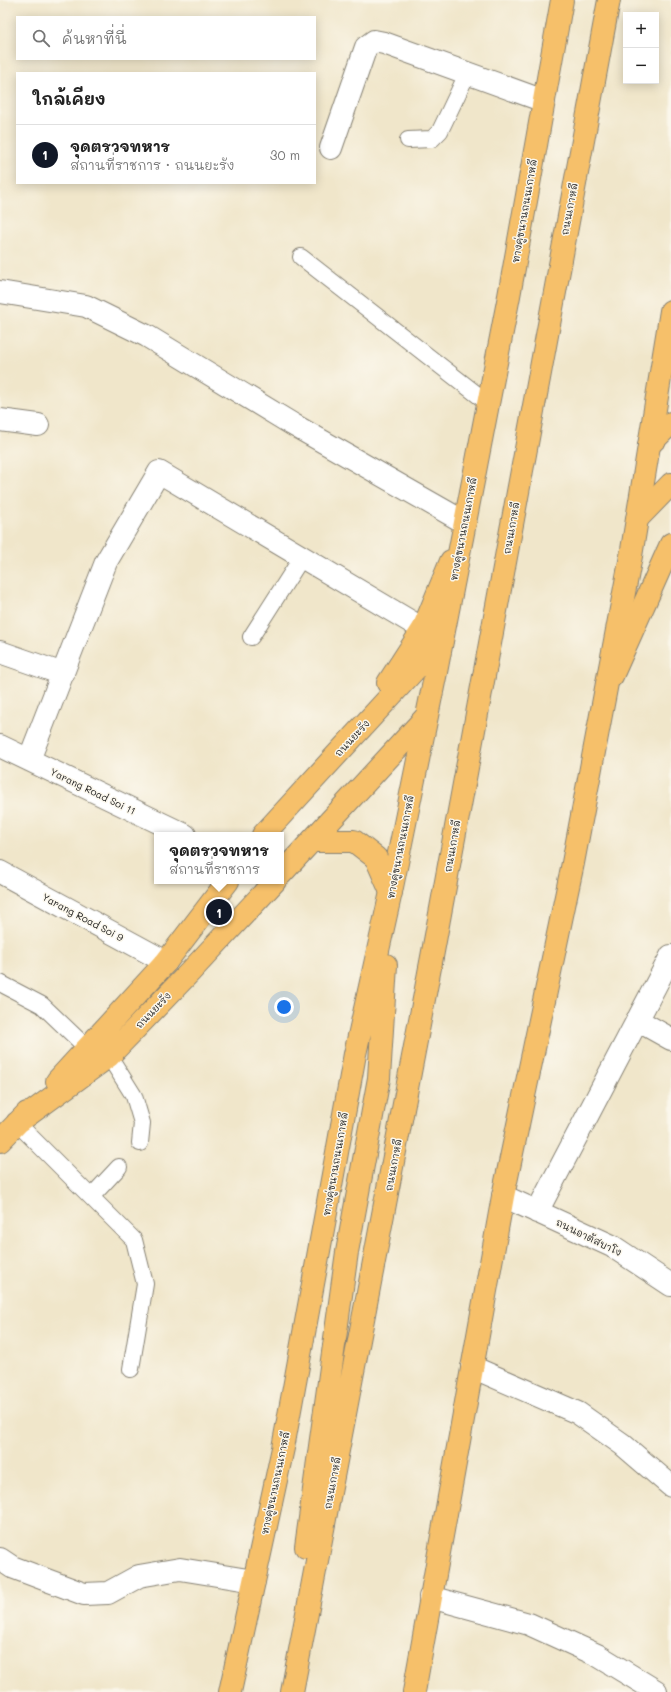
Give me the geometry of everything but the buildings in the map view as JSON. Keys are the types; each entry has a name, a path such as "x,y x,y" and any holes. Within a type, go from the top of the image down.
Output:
{"main road":[{"name":"ทางคู่ขนานถนนเกาหลี","path":"230,1692 283,1448 355,1054 392,892 442,640 488,403 562,0"},
{"name":"ถนนเกาหลี","path":"292,1692 439,920 609,0"},
{"path":"414,1692 503,1196 573,863 605,693 637,519 671,311"},
{"path":"649,446 671,423"},
{"path":"637,519 671,484"},
{"path":"354,736 423,629 444,581 464,522"},
{"path":"605,693 671,544"},
{"name":"ถนนยะรัง","path":"265,832 442,640"},
{"path":"284,871 426,717"},
{"path":"286,1692 346,1252 378,1078 392,892 376,858 354,841 312,841"},
{"name":"ถนนยะรัง","path":"0,1141 88,1049 166,962 226,884"},
{"name":"ถนนยะรัง","path":"17,1123 109,1056 272,884"}],"street":[{"path":"331,148 366,47 374,41 384,43 468,72 544,101"},
{"path":"0,292 86,306 147,336 292,424 464,522"},
{"path":"0,420 38,425"},
{"path":"29,760 106,562 158,472 423,629"},
{"path":"0,652 63,674"},
{"name":"Yarang Road Soi 11","path":"0,746 179,832"},
{"name":"Yarang Road Soi 9","path":"0,872 166,962"},
{"path":"537,1212 671,956"},
{"path":"637,1020 671,1039"},
{"name":"ถนนอาตัสบาโง","path":"503,1196 612,1246 671,1285"},
{"path":"472,1367 578,1413 622,1444 671,1486"},
{"path":"0,1559 12,1567 84,1594 108,1593 139,1576 180,1570 254,1581"},
{"path":"430,1597 530,1624 597,1655 656,1691"}],"lane":[{"path":"408,140 432,139 440,131 468,72"},
{"path":"301,257 488,403"},
{"path":"251,637 302,557"},
{"path":"0,983 42,1005 88,1049"},
{"path":"109,1056 134,1096 142,1123 140,1143"},
{"path":"17,1123 134,1240 145,1284 131,1369"},
{"path":"91,1197 119,1167"}],"place":[{"name":"จุดตรวจทหาร","path":"219,912"}]}
